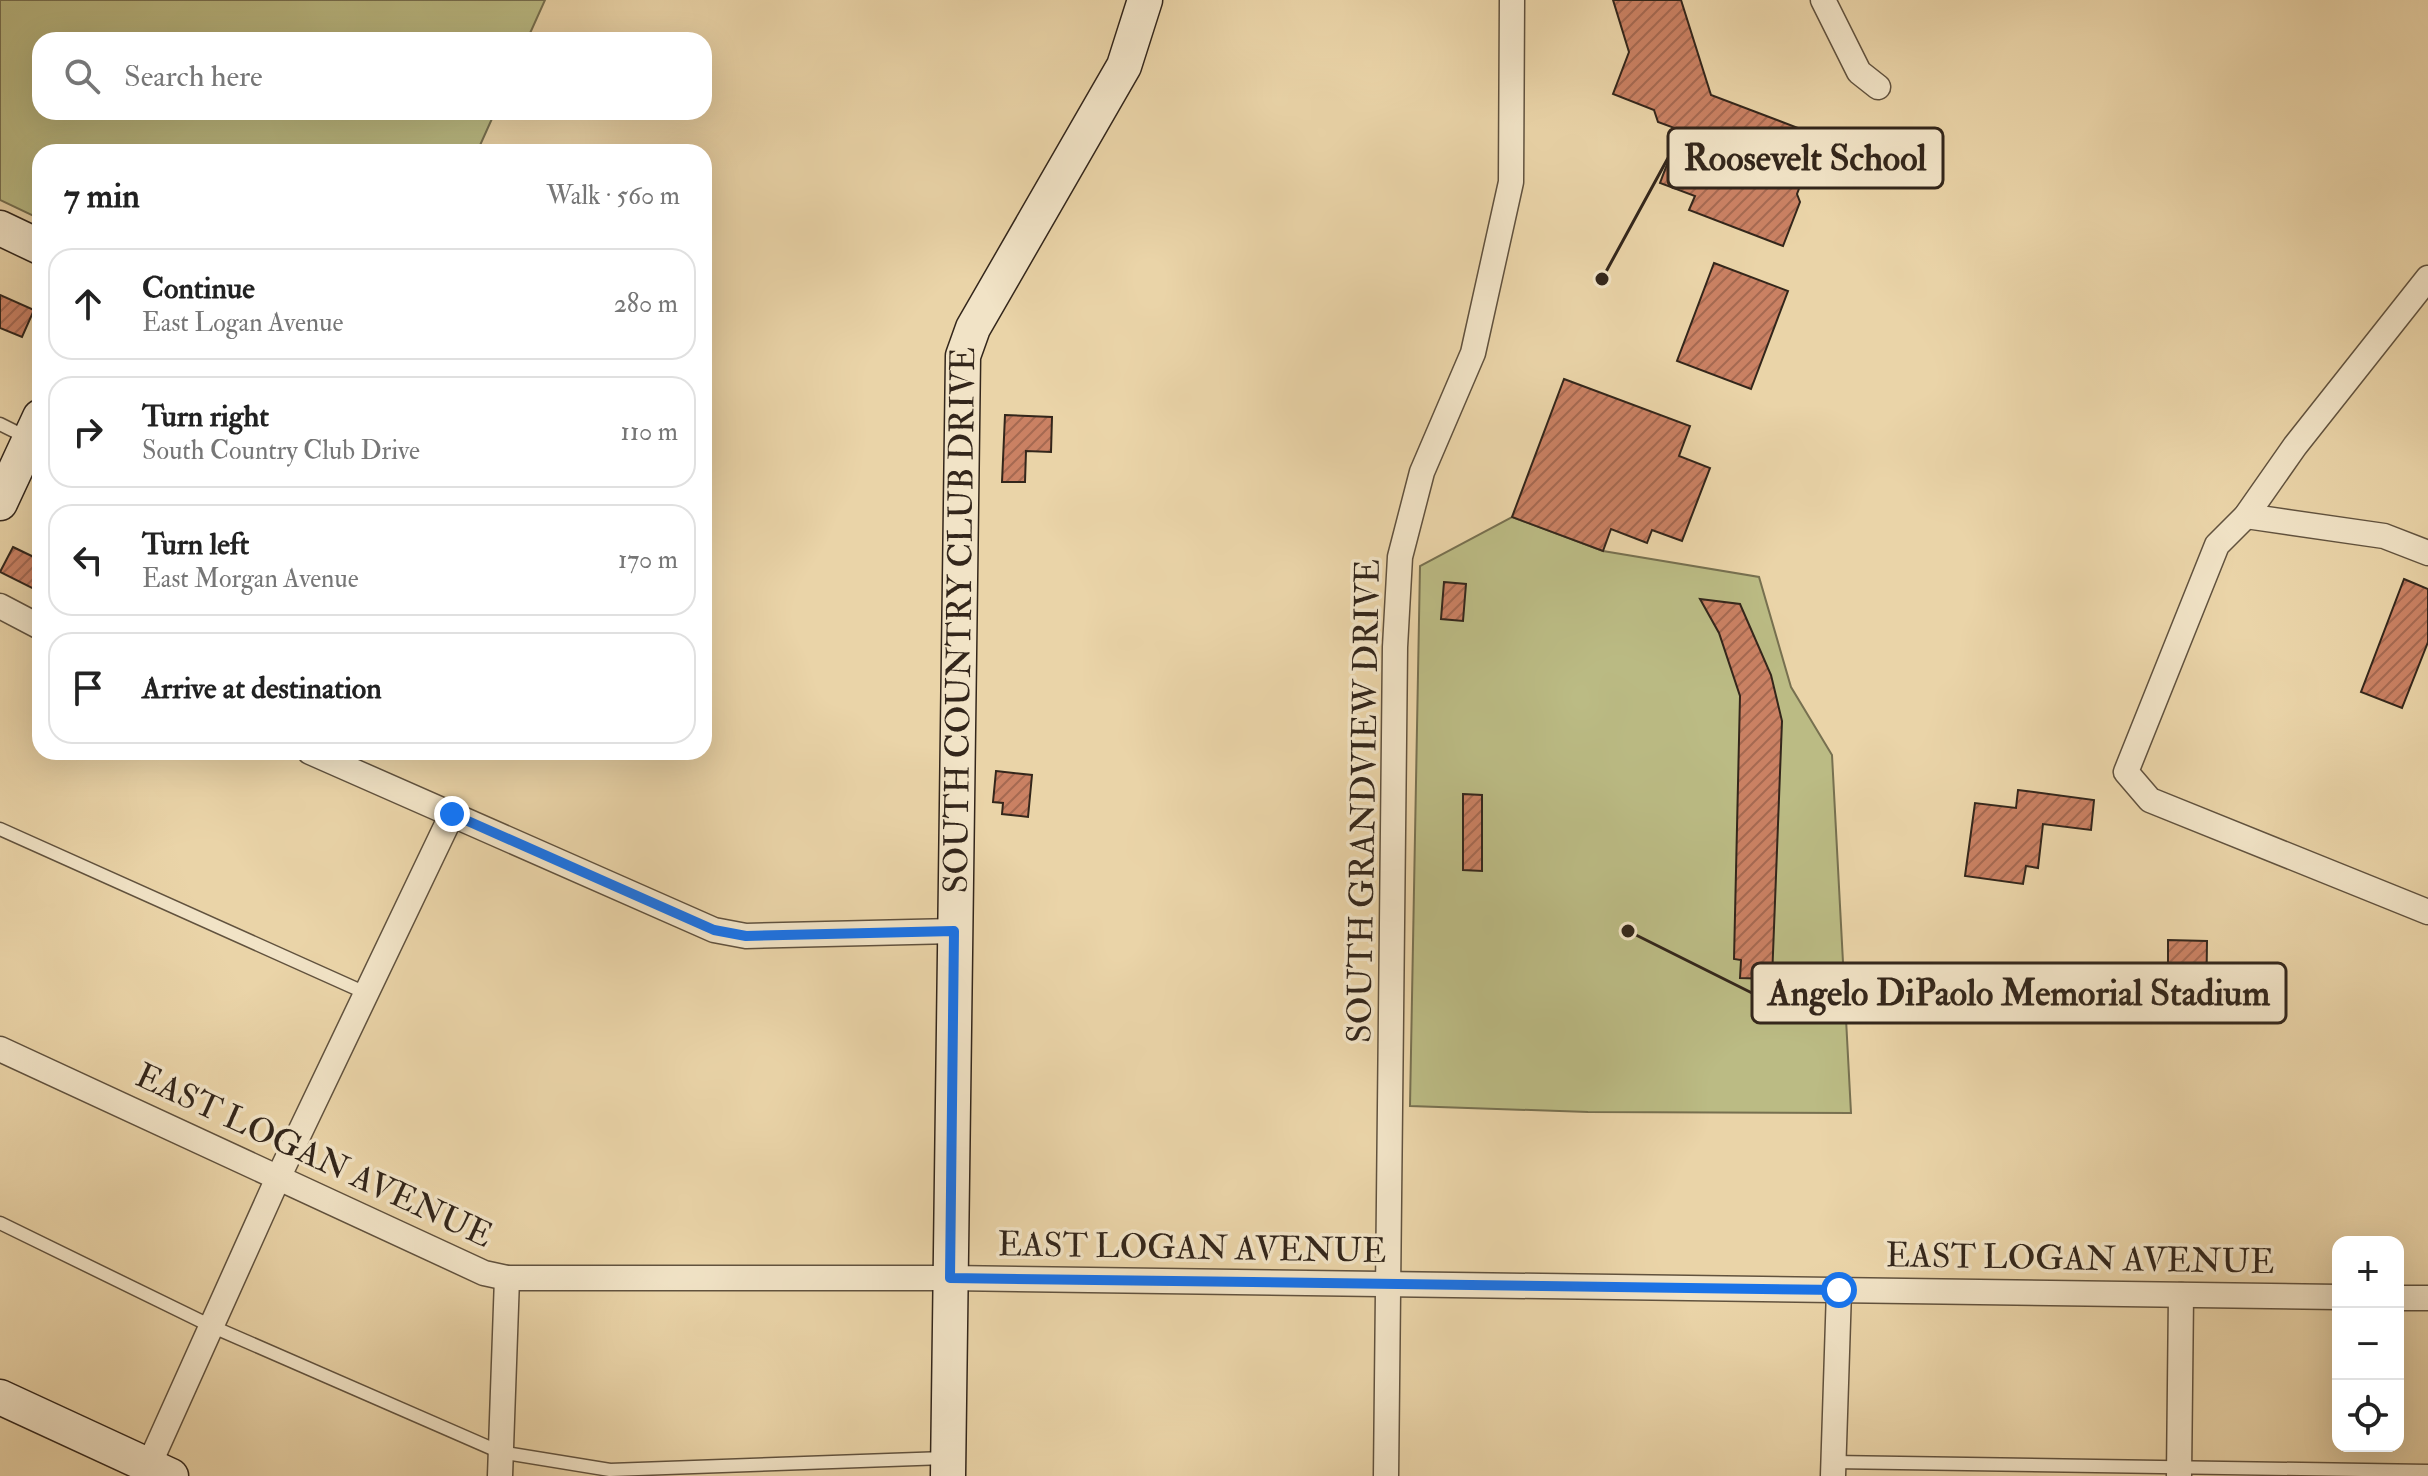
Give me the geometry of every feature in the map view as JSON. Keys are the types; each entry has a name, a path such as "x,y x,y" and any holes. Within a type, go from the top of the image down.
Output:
{"main road":[{"name":"SOUTH COUNTRY CLUB DRIVE","path":"948,1467 963,356 973,328 1124,66 1145,0"},
{"path":"0,228 32,243"},
{"path":"0,503 28,431"},
{"path":"0,1397 154,1473"}],"street":[{"name":"SOUTH GRANDVIEW DRIVE","path":"1386,1476 1395,647 1400,557 1422,472 1473,353 1495,264 1511,182 1512,0"},
{"path":"1823,0 1859,72 1878,87"},
{"path":"2428,278 2295,446 2246,516 2217,545 2126,772 2150,800 2428,912"},
{"path":"2246,516 2384,536 2428,553"},
{"path":"0,606 32,623"},
{"path":"328,760 714,930 746,936 954,931"},
{"path":"154,1473 211,1326 278,1178 452,814"},
{"name":"EAST LOGAN AVENUE","path":"0,1049 484,1273 507,1278 950,1278 2332,1297"},
{"path":"500,1464 507,1278"},
{"path":"1833,1469 1839,1290"},
{"path":"2179,1472 2181,1295"},
{"path":"2404,1298 2428,1298"}],"lane":[{"path":"0,829 368,994"},
{"path":"0,1223 500,1464 610,1470 948,1467"},
{"path":"1833,1469 2428,1471"}],"green space":[{"path":"0,0 545,0 531,32 32,32 32,120 491,120 481,144 32,144 32,215 0,200"},
{"path":"1512,517 1603,551 1759,577 1791,687 1832,755 1851,1113 1588,1112 1410,1106 1420,566"}],"building":[{"path":"1613,0 1681,0 1711,95 1819,136 1797,194 1800,202 1783,246 1689,210 1695,196 1660,183 1680,130 1658,122 1654,110 1613,94 1629,52"},
{"path":"1714,263 1788,291 1751,389 1677,361"},
{"path":"0,295 32,309 22,337 0,328"},
{"path":"1564,379 1690,426 1679,456 1710,468 1682,541 1652,530 1647,543 1611,529 1603,551 1512,517"},
{"path":"1005,415 1052,417 1051,452 1026,451 1025,482 1002,482"},
{"path":"13,547 32,556 32,588 0,572"},
{"path":"2404,579 2428,589 2428,642 2402,708 2361,692"},
{"path":"1444,582 1466,584 1463,621 1441,619"},
{"path":"1700,599 1740,604 1771,675 1782,721 1772,979 1740,978 1741,960 1734,959 1740,696 1719,633"},
{"path":"996,771 1032,775 1028,817 1002,814 1003,803 993,802"},
{"path":"2018,790 2094,800 2091,830 2043,824 2038,868 2026,866 2023,884 1965,876 1975,803 2016,808"},
{"path":"1463,794 1482,795 1482,871 1463,870"},
{"path":"2168,940 2207,941 2206,1015 2177,1014 2178,968 2168,968"}],"place":[{"name":"Roosevelt School","path":"1602,279"},
{"name":"Angelo DiPaolo Memorial Stadium","path":"1628,931"}],"route":[{"path":"452,814 714,930 746,936 954,931 950,1278 1839,1290"}]}
